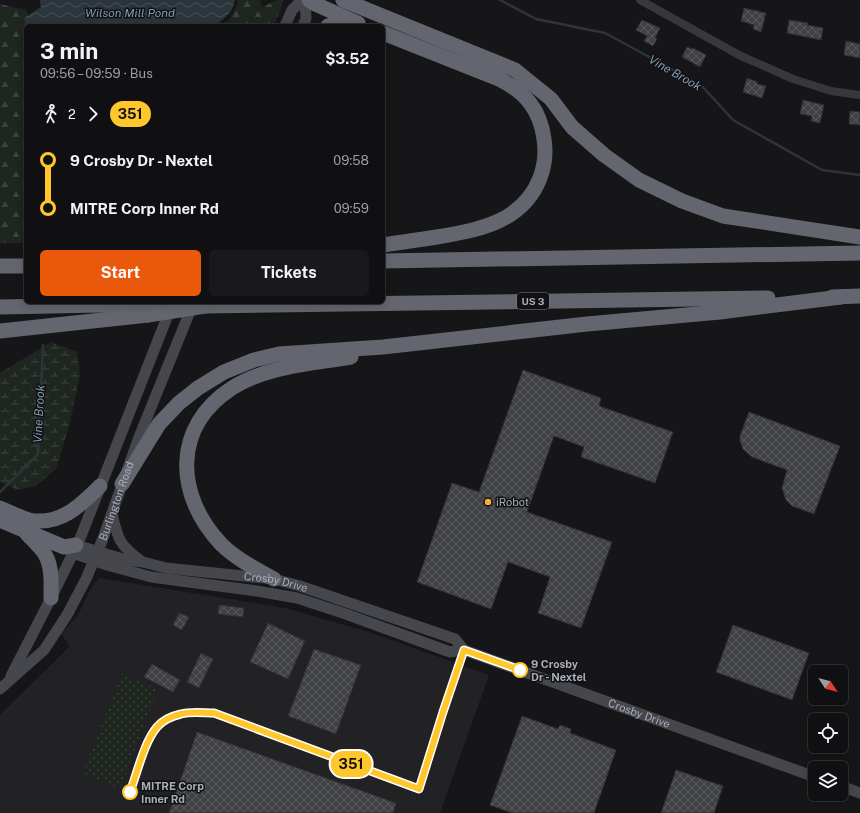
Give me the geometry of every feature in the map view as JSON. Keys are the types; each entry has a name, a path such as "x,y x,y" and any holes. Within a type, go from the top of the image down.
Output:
{"highway":[{"path":"309,0 362,24"},
{"path":"343,0 515,70 551,99 572,127 604,155 639,180 682,201 723,216 860,237"},
{"path":"335,24 362,24"},
{"path":"385,34 511,85 523,95 536,111 542,128 546,149 543,168 536,186 525,203 510,215 495,224 468,232 385,245"},
{"path":"385,261 860,253"},
{"path":"0,266 24,266"},
{"name":"US 3","path":"385,302 860,296"},
{"path":"122,484 159,424 179,403 198,388 224,372 254,360 279,354 383,347 587,324 720,312 841,297"},
{"path":"0,331 199,304"},
{"path":"0,307 151,310"},
{"path":"274,579 244,562 222,544 209,529 196,510 189,488 187,454 191,438 198,423 206,411 218,399 232,388 253,378 272,371 291,367 362,356 383,347"},
{"path":"0,508 29,520 44,521 62,518 77,508 100,486"},
{"path":"0,520 71,548"},
{"path":"20,528 43,551 48,560 51,578 51,598"}],"main road":[{"path":"286,24 292,10 304,0"},
{"path":"304,0 306,18 304,24"},
{"name":"Burlington Road","path":"4,686 51,598 71,548 100,486 172,304"},
{"name":"Burlington Road","path":"4,686 44,650 67,615 96,556 122,484 199,304"},
{"path":"112,514 120,542 129,552 143,562"},
{"name":"Crosby Drive","path":"71,548 151,577 284,595 322,606 450,652 464,650 808,774"},
{"name":"Crosby Drive","path":"96,556 143,562 166,568 274,579 300,586 455,639 464,650"},
{"path":"848,789 860,793"}],"street":[{"path":"640,0 739,55 793,79 831,91 860,95"}],"shaded area":[{"path":"99,578 285,608 369,632 489,675 440,813 0,813 0,715 70,646 61,634 78,615 91,588"}],"green space":[{"path":"238,0 260,0 262,7 277,0 284,0 275,24 223,24 236,7"},
{"path":"0,4 26,10 33,24 24,24 24,243 0,243"},
{"path":"51,342 77,352 80,374 70,423 56,469 37,485 18,490 0,482 0,373"},
{"path":"122,674 157,689 120,789 83,773"}],"water":[{"name":"Wilson Mill Pond","path":"40,0 235,0 230,11 217,24 26,24 24,18 41,7"}],"building":[{"path":"744,8 766,13 761,32 753,29 754,25 741,21"},
{"path":"642,20 660,28 653,46 644,41 647,36 636,30"},
{"path":"789,20 808,23 807,25 823,28 821,40 787,33"},
{"path":"846,41 860,44 860,58 844,55"},
{"path":"687,47 693,48 706,55 700,67 682,57"},
{"path":"747,78 757,82 757,84 766,86 762,98 743,92"},
{"path":"803,100 824,105 820,123 811,121 812,116 800,114"},
{"path":"850,111 860,112 860,125 849,124"},
{"name":"iRobot","path":"523,370 601,398 599,406 673,432 655,483 581,457 584,447 554,436 527,512 612,542 581,628 538,613 550,577 508,562 491,609 417,582 452,483 479,492"},
{"path":"749,412 840,446 814,514 792,506 786,500 782,488 787,470 752,457 743,449 740,436"},
{"path":"219,605 244,608 243,617 218,614"},
{"path":"179,613 189,617 182,630 173,625"},
{"path":"268,623 305,641 288,679 250,662"},
{"path":"733,625 809,653 792,700 716,672"},
{"path":"314,649 361,665 336,734 288,716"},
{"path":"201,653 213,659 199,688 187,682"},
{"path":"152,664 180,680 173,692 144,677"},
{"path":"522,716 558,729 560,725 571,729 570,733 616,750 594,813 512,813 490,805"},
{"path":"197,732 396,803 393,813 169,813"},
{"path":"676,770 723,786 714,813 661,813"}],"waterway":[{"name":"Vine Brook","path":"500,0 536,19 605,33 701,85 733,120 822,170 860,175"},
{"name":"Vine Brook","path":"0,492 38,454 43,345"}],"bus line":[{"name":"351","path":"130,792 141,759 156,728 163,721 169,718 193,712 214,713 419,789 464,650 520,670"}],"place":[{"name":"iRobot","path":"488,502"},
{"name":"9 Crosby Dr - Nextel","path":"520,670"},
{"name":"MITRE Corp Inner Rd","path":"130,792"}]}
